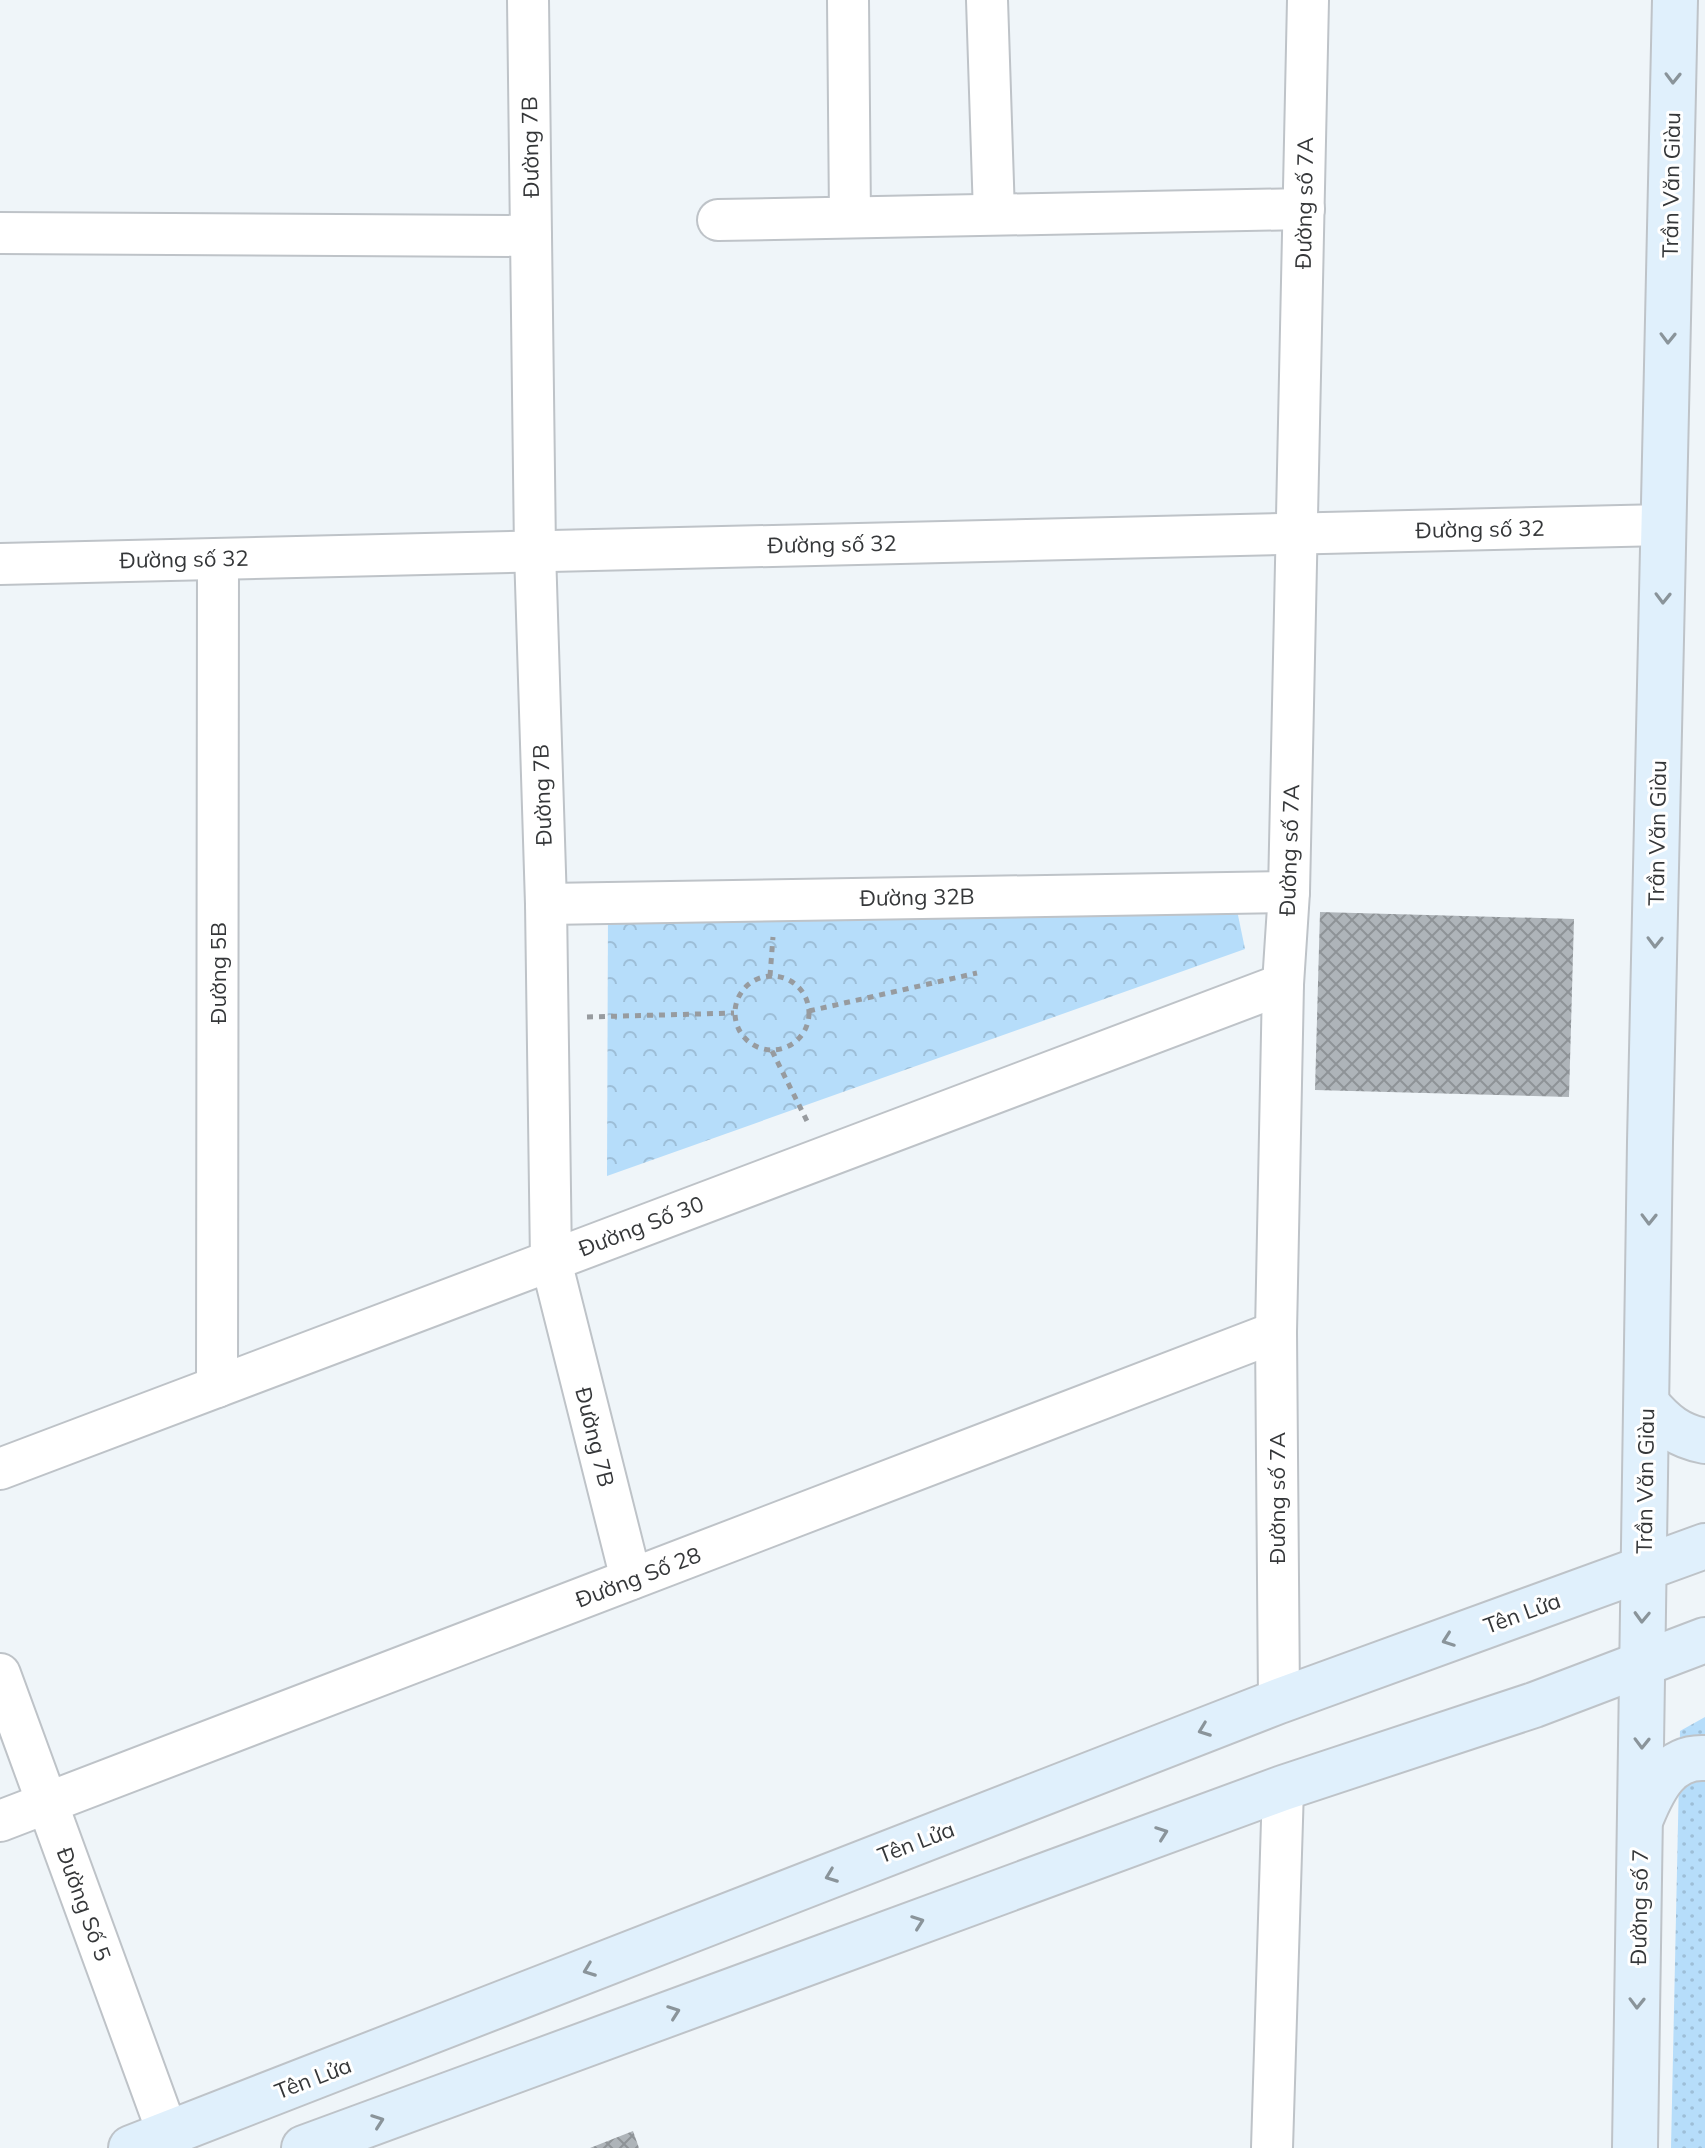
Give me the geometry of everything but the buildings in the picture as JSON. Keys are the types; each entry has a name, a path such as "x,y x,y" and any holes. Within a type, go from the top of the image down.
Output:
{"main road":[{"name":"Trần Văn Giàu","path":"1641,1666 1675,0"},
{"path":"1693,0 1705,16"},
{"path":"1671,181 1705,142"},
{"path":"1647,1404 1666,1425 1680,1434 1705,1441"},
{"name":"Tên Lửa","path":"150,2141 1279,1701 1705,1546"},
{"path":"304,2148 1283,1788 1534,1705 1705,1640"},
{"name":"Đường số 7","path":"1635,2148 1641,1666"},
{"path":"1641,1819 1654,1788 1666,1773 1693,1757 1705,1758"}],"street":[{"name":"Đường 7B","path":"528,0 535,551 546,904 551,1261 631,1579"},
{"path":"848,0 850,217"},
{"path":"987,0 994,214"},
{"name":"Đường số 7A","path":"1279,1701 1276,1332 1283,984 1289,892 1298,534 1308,0"},
{"path":"718,220 1304,209"},
{"path":"0,233 531,236"},
{"name":"Đường số 32","path":"0,564 1664,525"},
{"name":"Đường 5B","path":"217,1387 218,559"},
{"name":"Đường 32B","path":"546,904 1289,892"},
{"name":"Đường Số 30","path":"0,1469 1283,984"},
{"name":"Đường Số 28","path":"0,1821 1276,1332"},
{"name":"Đường Số 5","path":"0,1674 47,1803 150,2141"},
{"path":"1272,2148 1283,1788"}],"path":[{"path":"809,1011 977,973"},
{"path":"770,976 789,980 799,988 809,1011 803,1034 794,1043 772,1051 750,1044 736,1025 734,1013 743,989 752,981 770,976"},
{"path":"546,1018 734,1013"},
{"path":"772,1051 826,1157"}],"green space":[{"path":"1233,891 1245,949 607,1176 608,916"},
{"path":"1705,1717 1705,2148 1671,2148 1680,1731"}]}
